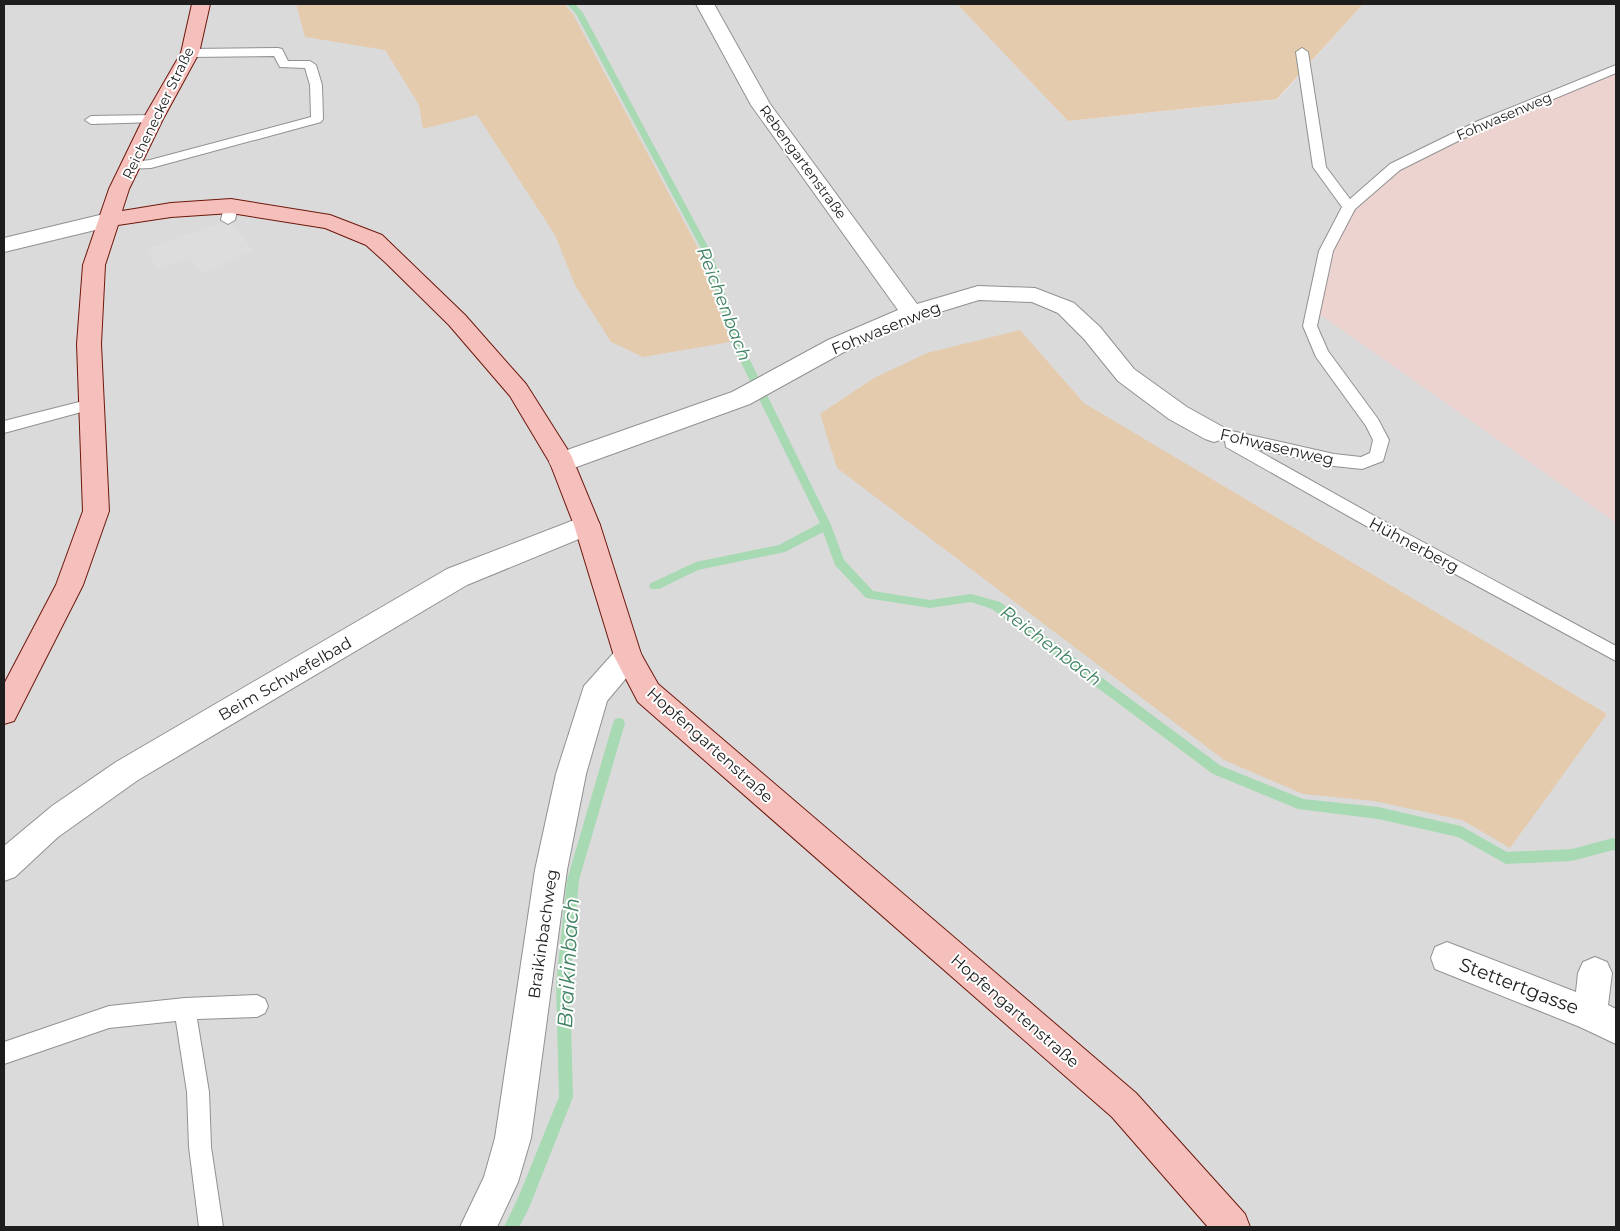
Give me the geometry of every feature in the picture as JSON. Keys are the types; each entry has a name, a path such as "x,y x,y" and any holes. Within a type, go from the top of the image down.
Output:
{"street":[{"name":"Reichenecker Straße","path":"4,712 12,684 69,585 96,511 89,344 94,265 108,220 130,166 153,119 190,53 201,4"},
{"name":"Rebengartenstraße","path":"705,4 761,106 912,313"},
{"name":"Hopfengartenstraße","path":"108,220 171,210 229,213 330,222 374,240 457,320 512,383 562,462 587,525 628,656 648,693 1124,1106 1232,1227"},
{"path":"4,245 108,220"},
{"name":"Fohwasenweg","path":"562,462 741,398 836,346 912,313 978,293 1035,295 1066,308 1092,333 1126,376 1178,413 1214,433"},
{"name":"Beim Schwefelbad","path":"4,867 20,850 77,804 128,771 457,577 587,525"},
{"name":"Braikinbachweg","path":"481,1226 500,1182 513,1138 551,870 571,774 594,694 628,656"},
{"name":"Stettertgasse","path":"1447,958 1603,1021"},
{"name":"Stettertgasse","path":"1595,973 1603,1021"}],"lane":[{"path":"130,166 150,164 317,119 316,85 310,65 284,64 278,52 190,53"},
{"path":"1302,52 1320,167 1349,207"},
{"name":"Fohwasenweg","path":"1214,433 1334,460 1362,463 1377,457 1381,440 1372,422 1321,353 1310,326 1326,251 1349,207 1396,167 1482,124 1616,69"},
{"path":"91,120 153,119"},
{"path":"4,427 91,404"},
{"name":"Hühnerberg","path":"1214,433 1374,523 1616,654"},
{"path":"4,1052 109,1017 185,1009 257,1006"},
{"path":"185,1009 198,1092 200,1147 210,1227"}],"shaded area":[{"path":"4,4 957,4 1068,121 1278,99 1363,4 1616,4 1616,68 1582,84 1616,523 1616,1227 4,1227"},
{"path":"296,4 564,4 573,14 704,259 730,342 643,357 611,342 575,285 555,235 477,115 423,129 419,105 385,50 305,37"},
{"path":"957,4 1363,4 1277,99 1068,121"},
{"path":"1616,69 1616,523 1315,311 1326,251 1349,208 1396,167 1482,124"},
{"path":"228,220 253,250 202,274 190,258 157,269 147,249"},
{"path":"1020,330 1084,403 1607,714 1510,848 1462,820 1374,801 1303,794 1224,760 837,468 820,414 874,378 927,353"}],"waterway":[{"name":"Reichenbach","path":"571,4 579,13 709,256 735,340 826,525"},
{"name":"Braikinbach","path":"655,586 696,566 781,549 826,525"},
{"name":"Reichenbach","path":"826,525 839,562 870,595 930,604 971,598 996,605 1217,770 1302,805 1378,813 1461,832 1506,858 1572,855 1613,844 1616,845"},
{"name":"Braikinbach","path":"511,1227 524,1203 566,1097 563,983 573,880 619,723"}]}
